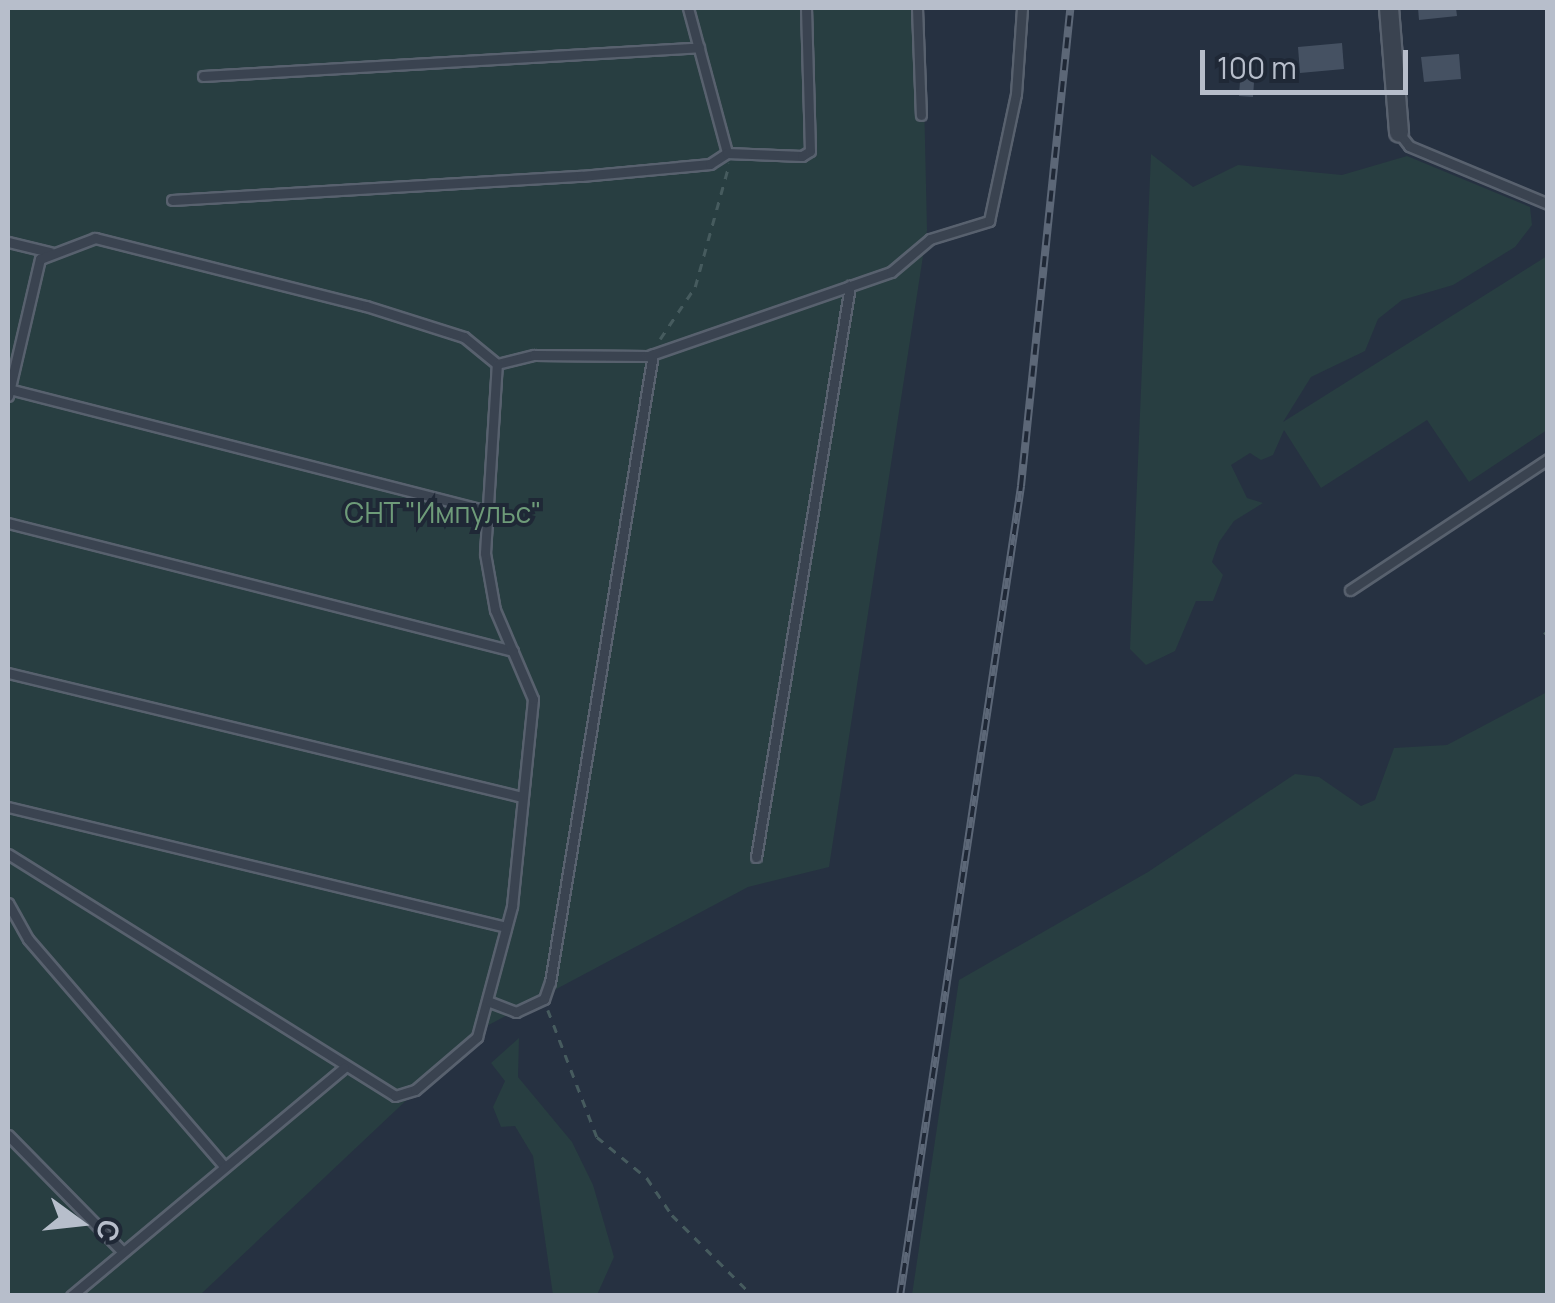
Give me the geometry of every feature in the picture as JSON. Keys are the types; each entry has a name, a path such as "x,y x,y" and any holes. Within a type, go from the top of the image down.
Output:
{"street":[{"path":"1389,8 1400,133"}],"lane":[{"path":"688,8 727,153"},
{"path":"172,200 580,176 710,164 727,153 810,151 806,8"},
{"path":"917,8 922,116"},
{"path":"497,364 534,354 653,354 891,272 930,239 989,221 1016,94 1022,8"},
{"path":"203,76 700,47"},
{"path":"1400,133 1409,146 1548,204"},
{"path":"8,242 50,252 96,238 241,272 464,337 497,364"},
{"path":"50,252 31,284 8,392 490,512"},
{"path":"756,857 850,286"},
{"path":"490,1002 516,1012 544,1000 567,899 653,354"},
{"path":"8,872 12,856 344,1068 395,1096 415,1090 477,1037 490,1002 506,927 533,699 492,591 490,512 497,364"},
{"path":"1350,590 1548,460"},
{"path":"8,524 513,651"},
{"path":"8,673 522,797"},
{"path":"8,807 506,927"},
{"path":"8,903 28,940 224,1168"},
{"path":"71,1296 344,1068"},
{"path":"8,1134 123,1252"}],"path":[{"path":"653,354 695,287 725,197 727,153"},
{"path":"544,1000 596,1136 647,1178 672,1215 754,1296"}],"green space":[{"name":"СНТ \"Импульс\"","path":"8,8 922,8 927,230 829,867 748,887 483,1028 200,1295 8,1296"},
{"path":"1151,154 1193,187 1238,165 1342,175 1407,156 1530,207 1532,225 1515,247 1453,285 1402,300 1378,319 1365,351 1311,377 1283,422 1547,256 1547,430 1469,482 1427,420 1321,488 1284,430 1273,455 1261,460 1250,453 1231,465 1247,498 1263,503 1234,521 1219,542 1212,562 1223,575 1213,601 1196,601 1175,651 1146,665 1130,649"},
{"path":"1547,692 1547,1295 912,1295 959,980 1148,872 1295,774 1319,777 1361,806 1375,800 1394,748 1447,745"},
{"path":"519,1038 518,1077 572,1142 593,1185 614,1257 597,1295 553,1295 533,1156 515,1126 501,1127 493,1107 505,1081 491,1063"}],"building":[{"path":"1418,8 1456,8 1457,16 1419,20"},
{"path":"1342,43 1344,69 1300,73 1298,47"},
{"path":"1459,54 1461,79 1424,82 1421,57"},
{"path":"1241,66 1255,68 1253,97 1239,96"}],"railway":[{"path":"900,1296 1021,486 1070,8"}]}
